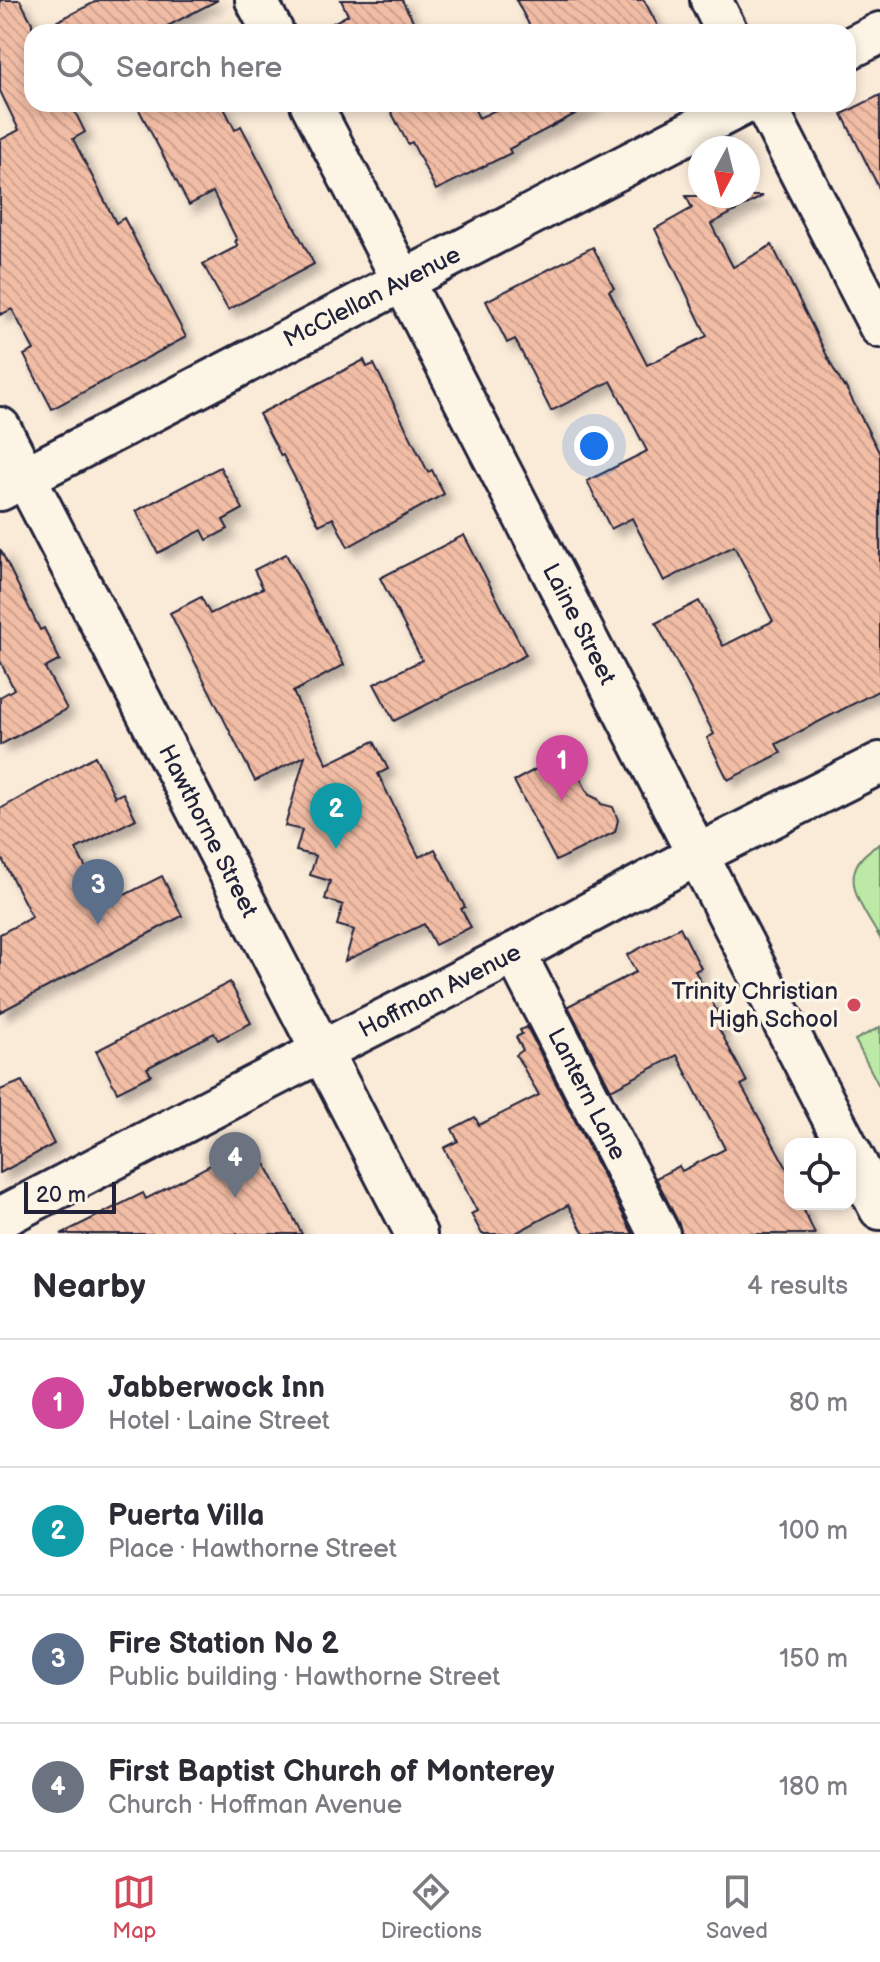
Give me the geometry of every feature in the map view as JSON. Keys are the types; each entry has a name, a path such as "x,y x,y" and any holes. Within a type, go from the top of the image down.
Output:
{"street":[{"path":"256,0 269,24"},
{"path":"711,0 723,24"},
{"path":"856,45 880,33"},
{"name":"Laine Street","path":"315,112 843,1138"},
{"name":"McClellan Avenue","path":"13,483 729,112"},
{"path":"769,112 880,327"},
{"name":"Hawthorne Street","path":"0,428 13,483 322,1051 416,1234"},
{"name":"Hoffman Avenue","path":"0,1218 880,763"},
{"name":"Lantern Lane","path":"515,953 659,1234"},
{"path":"856,1163 880,1209"}],"green space":[{"path":"880,844 880,938 859,900 854,888 854,876 857,864 865,854"},
{"path":"880,1027 880,1088 855,1040"}],"building":[{"path":"0,0 20,0 32,23 24,24 24,112 75,112 85,132 73,139 116,223 124,218 186,337 52,409 24,355 34,350 12,309 0,315 0,140 19,130 0,91"},
{"path":"99,0 218,0 172,24 52,24"},
{"path":"341,0 402,0 415,24 331,24 348,15"},
{"path":"516,0 644,0 657,24 529,24"},
{"path":"880,95 880,190 842,114 856,112 856,107"},
{"path":"140,112 226,112 235,130 241,126 314,264 228,310 203,264 238,246 237,240 213,192 189,205"},
{"path":"391,112 476,112 479,118 491,112 579,112 509,149 511,153 436,190 412,142 408,144"},
{"path":"692,208 741,208 711,224 733,267 772,245 880,454 880,690 776,744 781,753 728,780 707,738 714,734 656,623 699,601 723,646 773,621 734,546 664,581 632,518 611,529 587,481 647,451 611,381 551,411 515,339 507,343 486,301 593,247 614,288 609,291 647,365 707,336 655,229"},
{"path":"364,360 367,367 374,364 428,472 432,470 444,494 348,547 333,518 319,525 259,414"},
{"path":"220,467 243,509 223,520 228,529 207,540 202,530 158,553 136,511"},
{"path":"464,535 526,655 394,721 374,684 422,660 380,578"},
{"path":"0,549 40,630 44,628 60,660 45,668 67,709 0,745 0,697 14,689 0,661"},
{"path":"286,554 344,665 293,692 327,764 374,741 388,769 378,774 419,857 435,849 465,907 461,909 471,927 435,945 424,924 345,961 354,930 337,925 343,905 325,899 330,881 310,875 316,856 296,851 302,830 285,826 305,756 255,781 170,613 201,597 210,614 263,588 254,570"},
{"path":"95,756 115,797 123,793 136,819 76,849 105,905 162,876 182,916 0,1012 0,934 32,917 0,855 0,809"},
{"path":"558,757 563,768 572,763 589,795 601,804 613,807 618,820 615,832 556,861 514,781"},
{"path":"680,927 701,968 695,971 724,1024 718,1027 747,1082 741,1085 784,1163 784,1210 804,1210 815,1234 682,1234 656,1178 679,1166 682,1171 725,1149 720,1139 677,1055 611,1090 568,1006 636,972 627,955"},
{"path":"230,982 251,1023 218,1040 214,1033 147,1068 151,1075 117,1092 96,1051"},
{"path":"527,1027 633,1234 584,1234 568,1205 514,1234 482,1234 471,1214 477,1211 444,1148 458,1141 452,1129 475,1117 479,1125 539,1095 516,1055 523,1050 516,1037 522,1034 520,1030"},
{"path":"22,1081 54,1144 0,1173 0,1090"},
{"path":"259,1152 302,1234 61,1234 143,1193 146,1199 229,1155 234,1165"}],"place":[{"name":"Jabberwock Inn","path":"562,801"},
{"name":"Puerta Villa","path":"336,849"},
{"name":"Fire Station No 2","path":"98,925"},
{"name":"Trinity Christian High School","path":"854,1005"},
{"name":"First Baptist Church of Monterey","path":"235,1198"}]}
